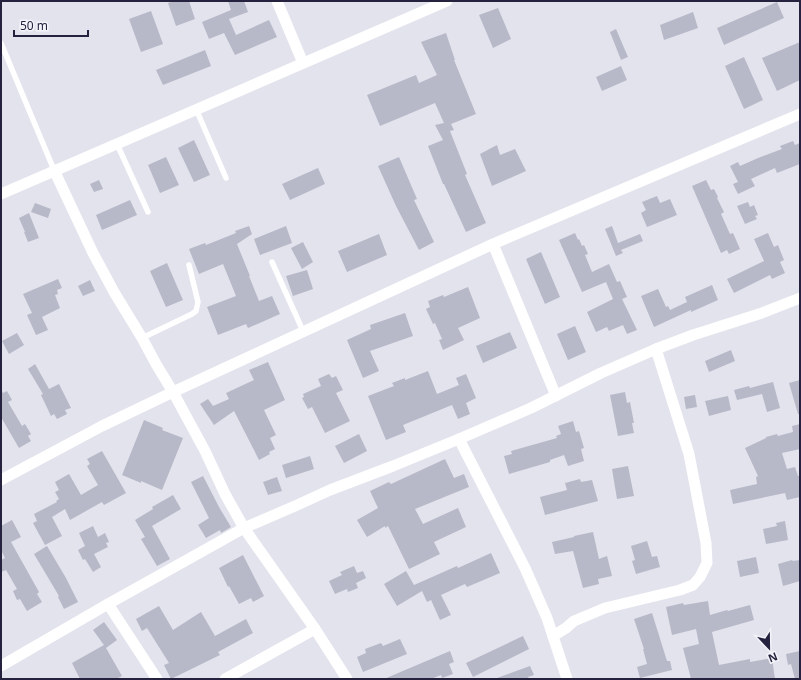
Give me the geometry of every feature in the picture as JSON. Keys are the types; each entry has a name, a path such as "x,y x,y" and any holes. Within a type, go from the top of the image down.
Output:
{"street":[{"path":"276,1 303,63"},
{"path":"1,194 447,1"},
{"path":"1,480 102,426 303,331 493,244 800,114"},
{"path":"54,170 114,292 173,392 244,528 315,629 347,679"},
{"path":"493,244 556,396"},
{"path":"1,666 244,528 330,490 459,439 656,349 693,335 762,313 800,298"},
{"path":"554,636 574,621 605,608 680,590 693,585 700,578 707,563 706,543 689,454 656,349"},
{"path":"459,439 525,568 554,636 567,679"},
{"path":"108,604 157,679"},
{"path":"225,679 315,629"}],"lane":[{"path":"1,43 54,170"},
{"path":"196,109 226,178"},
{"path":"117,144 148,212"},
{"path":"272,262 303,331"},
{"path":"142,338 196,311 198,302 189,265"}],"building":[{"path":"174,1 189,1 195,19 176,26 168,3"},
{"path":"228,1 244,1 248,12 229,19 236,35 269,20 277,37 235,55 224,33 209,39 202,22 231,10"},
{"path":"777,2 784,18 724,45 717,28"},
{"path":"498,8 511,39 493,48 479,15"},
{"path":"151,11 163,44 141,52 129,19"},
{"path":"693,12 698,28 664,40 660,25"},
{"path":"616,29 628,57 621,60 610,32"},
{"path":"446,33 454,60 476,114 451,124 454,130 450,131 467,174 465,175 486,223 466,232 443,184 428,146 443,140 435,125 444,123 435,103 380,126 367,95 416,75 419,83 437,75 421,42"},
{"path":"800,42 800,80 777,91 762,58"},
{"path":"205,50 211,66 163,85 156,70"},
{"path":"744,57 763,100 744,109 725,66"},
{"path":"621,66 627,80 602,91 596,77"},
{"path":"194,140 210,175 194,182 178,148"},
{"path":"793,141 795,145 800,143 800,164 777,173 775,168 751,179 755,186 738,194 733,184 738,182 730,166 738,162 740,166 782,149 780,146"},
{"path":"497,145 500,155 515,149 526,171 492,186 480,154"},
{"path":"166,157 179,185 160,193 148,165"},
{"path":"399,157 417,199 414,200 434,242 419,250 396,206 378,166"},
{"path":"318,168 325,184 290,200 282,184"},
{"path":"99,180 103,189 94,192 90,184"},
{"path":"706,180 711,190 714,189 718,197 717,198 724,212 721,214 730,234 733,233 740,249 729,254 727,250 721,253 692,186"},
{"path":"657,196 660,203 670,199 677,215 647,227 641,213 646,210 642,202"},
{"path":"130,200 137,215 102,230 96,215"},
{"path":"748,202 750,207 754,205 758,215 755,216 757,219 745,224 737,206"},
{"path":"35,203 51,209 48,218 31,212"},
{"path":"29,213 39,238 28,242 19,218"},
{"path":"249,226 252,234 237,244 259,301 272,296 280,314 248,328 246,324 218,335 207,307 236,296 223,264 199,274 189,249 205,243 206,245"},
{"path":"286,226 292,243 260,255 254,239"},
{"path":"612,226 618,243 640,234 643,241 621,250 623,253 616,256 605,229"},
{"path":"575,233 582,246 584,245 588,254 585,255 592,272 609,264 617,282 620,281 627,297 622,299 637,330 627,334 623,325 609,331 607,327 596,332 587,312 613,299 606,282 582,292 559,240"},
{"path":"768,233 774,247 778,245 784,260 780,262 785,273 772,279 770,275 734,293 727,279 764,261 754,239"},
{"path":"379,234 387,255 347,272 338,251"},
{"path":"303,242 313,262 302,269 291,248"},
{"path":"541,252 560,297 545,304 526,259"},
{"path":"167,263 183,300 166,307 150,271"},
{"path":"307,270 313,289 293,296 286,276"},
{"path":"58,279 62,288 57,290 58,294 55,295 60,308 42,317 48,330 36,335 27,315 32,313 23,294"},
{"path":"90,280 95,291 83,296 78,286"},
{"path":"712,285 718,300 691,312 691,310 654,327 641,296 658,289 666,307 668,306 670,310 687,302 685,297"},
{"path":"468,287 480,318 458,328 464,340 443,350 439,340 442,339 435,323 433,324 426,309 430,307 428,301 443,295 444,297"},
{"path":"405,313 413,336 370,351 379,371 363,378 347,340 371,329 370,325"},
{"path":"575,326 586,352 568,360 557,334"},
{"path":"510,332 517,348 483,363 476,346"},
{"path":"17,333 24,345 9,354 2,341"},
{"path":"731,350 735,361 709,372 705,361"},
{"path":"268,362 285,400 264,410 276,435 270,438 275,449 269,452 270,454 259,460 234,411 214,425 200,404 208,399 213,406 229,399 226,393 254,380 249,370"},
{"path":"35,364 49,389 59,384 71,408 65,410 67,414 57,419 54,414 51,416 41,395 43,394 28,369"},
{"path":"428,371 437,394 459,385 456,378 466,374 476,398 466,403 470,414 458,419 452,405 403,425 406,432 386,440 368,396 394,386 392,383 405,378 405,380"},
{"path":"329,374 332,378 336,376 343,390 336,393 350,421 325,433 312,407 308,409 302,398 304,397 303,394 321,386 318,379"},
{"path":"800,380 800,414 798,414 789,383"},
{"path":"773,382 780,408 767,412 762,394 737,400 734,390 749,386 750,388"},
{"path":"1,390 3,393 7,391 12,400 8,402 22,426 25,424 31,434 28,436 31,441 19,448 1,417"},
{"path":"625,392 627,403 630,402 634,423 632,423 634,433 618,436 610,395"},
{"path":"695,395 697,407 686,409 684,397"},
{"path":"728,396 731,410 709,416 705,401"},
{"path":"144,420 163,428 162,430 183,438 162,490 122,475"},
{"path":"573,421 576,432 579,431 584,448 581,449 584,461 568,466 564,455 550,460 550,462 509,474 504,456 512,454 511,451 557,438 556,436 561,434 558,426"},
{"path":"800,424 800,449 782,453 787,469 795,467 798,476 800,476 800,497 787,500 785,493 733,504 730,490 757,484 756,477 758,476 745,448 766,437 777,434 778,436 793,432 792,426"},
{"path":"359,434 367,451 344,463 335,446"},
{"path":"102,451 126,493 104,505 102,502 70,520 65,509 52,517 62,536 45,545 33,523 37,521 34,514 57,502 56,501 59,499 55,492 59,490 55,482 69,474 81,495 98,485 87,466 90,464 87,459"},
{"path":"310,456 314,469 286,478 282,465"},
{"path":"445,459 454,478 464,474 469,487 415,509 423,524 458,508 466,527 434,542 440,554 409,569 388,526 385,528 385,526 367,537 357,520 378,508 370,491 389,482 391,484"},
{"path":"628,466 634,496 617,499 612,469"},
{"path":"203,476 231,527 221,533 220,530 206,538 198,525 209,518 191,482"},
{"path":"277,477 282,491 268,495 263,482"},
{"path":"580,479 581,482 592,480 598,501 545,515 540,497 567,490 565,483"},
{"path":"173,495 181,509 152,526 170,559 157,566 141,539 145,537 135,520 153,509 152,507"},
{"path":"12,520 21,537 11,542 39,592 37,594 42,602 27,611 20,599 17,600 13,591 17,589 6,570 1,572 1,560 5,558 1,550 1,526"},
{"path":"785,521 788,540 766,544 763,529 777,526 776,523"},
{"path":"93,526 98,537 105,533 109,542 106,543 108,547 94,554 101,567 93,572 85,559 83,560 78,550 85,546 79,533"},
{"path":"593,532 599,559 607,556 612,576 598,579 599,584 583,588 573,551 555,554 552,542"},
{"path":"647,541 652,557 657,556 660,567 636,574 632,561 635,560 631,546"},
{"path":"47,546 78,602 64,609 58,597 59,596 34,554"},
{"path":"491,553 500,573 467,587 465,584 441,595 451,615 440,620 431,600 427,602 422,591 397,606 384,584 406,571 414,585"},
{"path":"243,555 264,596 253,602 251,598 239,604 229,586 228,587 219,568"},
{"path":"756,557 759,573 740,577 737,561"},
{"path":"792,560 800,560 800,581 783,586 778,564"},
{"path":"354,566 357,573 363,571 366,578 356,583 358,588 348,592 347,589 335,594 329,581 342,575 340,572"},
{"path":"708,601 710,615 750,605 754,620 712,632 719,665 750,659 750,662 772,658 775,679 691,679 683,648 699,644 696,629 672,635 666,607 683,603 684,605"},
{"path":"159,606 173,630 201,612 215,636 246,619 253,633 218,652 220,655 171,679 164,665 169,663 147,628 142,631 136,619"},
{"path":"652,613 667,661 670,661 672,670 640,678 637,667 647,664 644,649 634,619"},
{"path":"104,622 117,640 106,648 122,676 116,679 80,679 72,663 104,645 93,630"},
{"path":"523,636 529,649 473,677 466,663"},
{"path":"400,639 407,654 363,672 357,657 366,653 365,649 381,643 383,646"},
{"path":"450,651 454,662 449,664 453,674 442,678 441,675 431,679 384,679"},
{"path":"800,651 800,679 795,679 791,664 788,665 786,654"},
{"path":"530,666 534,675 528,677 529,679 497,678"}]}
